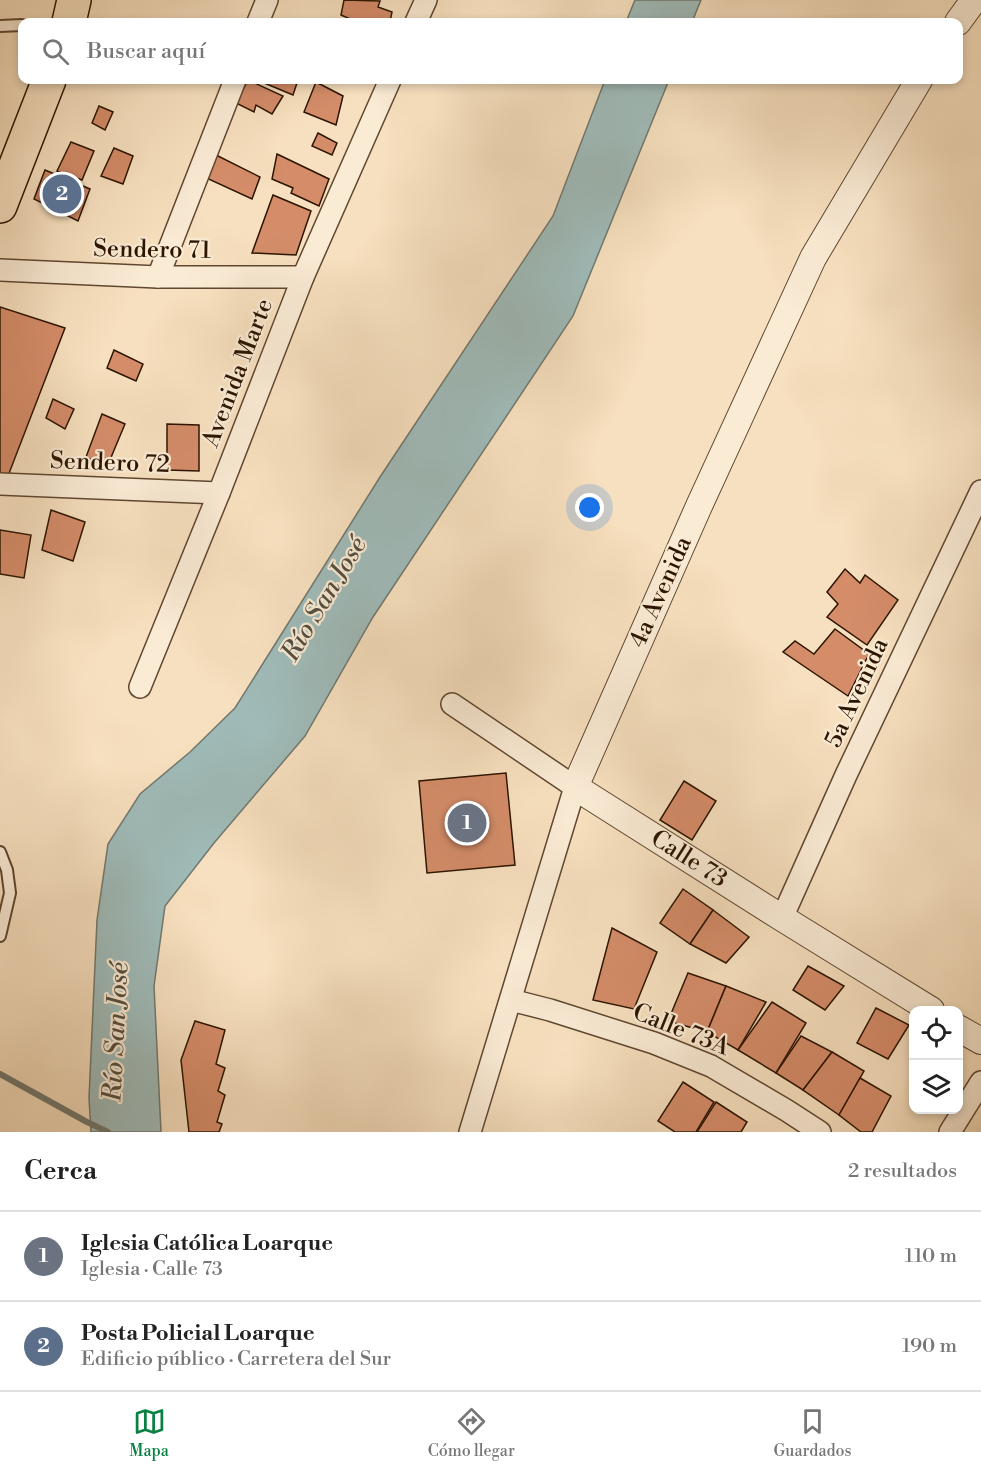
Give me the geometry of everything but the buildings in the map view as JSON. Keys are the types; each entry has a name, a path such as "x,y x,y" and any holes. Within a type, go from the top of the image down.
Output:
{"highway":[{"path":"70,18 74,0"},
{"path":"0,206 13,160 48,84"}],"street":[{"path":"260,18 267,0"},
{"path":"418,18 426,0"},
{"path":"960,18 974,0"},
{"path":"158,277 233,84"},
{"name":"Avenida Marte","path":"140,687 303,277 388,84"},
{"name":"4a Avenida","path":"470,1132 574,787 813,258 917,84"},
{"name":"Sendero 71","path":"0,270 158,277 303,277"},
{"name":"Sendero 72","path":"0,484 219,493"},
{"name":"5a Avenida","path":"782,918 851,764 981,491"},
{"name":"Calle 73","path":"452,704 574,787 923,1006"},
{"name":"Calle 73A","path":"511,1000 654,1043 711,1066 820,1132"},
{"path":"963,1031 981,1041"},
{"path":"950,1132 981,1082"}],"lane":[{"path":"0,26 18,25"},
{"path":"0,852 7,870 9,893 0,936"}],"water":[{"path":"635,0 701,0 694,18 628,18"},
{"name":"Río San José","path":"603,84 667,84 573,316 373,617 305,736 214,843 165,906 154,986 161,1132 91,1132 89,1098 97,920 108,844 140,794 190,752 235,708 380,477 553,216"}],"waterway":[{"path":"0,1074 108,1132"}],"place":[{"name":"Posta Policial Loarque","path":"62,194"},
{"name":"Iglesia Católica Loarque","path":"467,823"}]}
